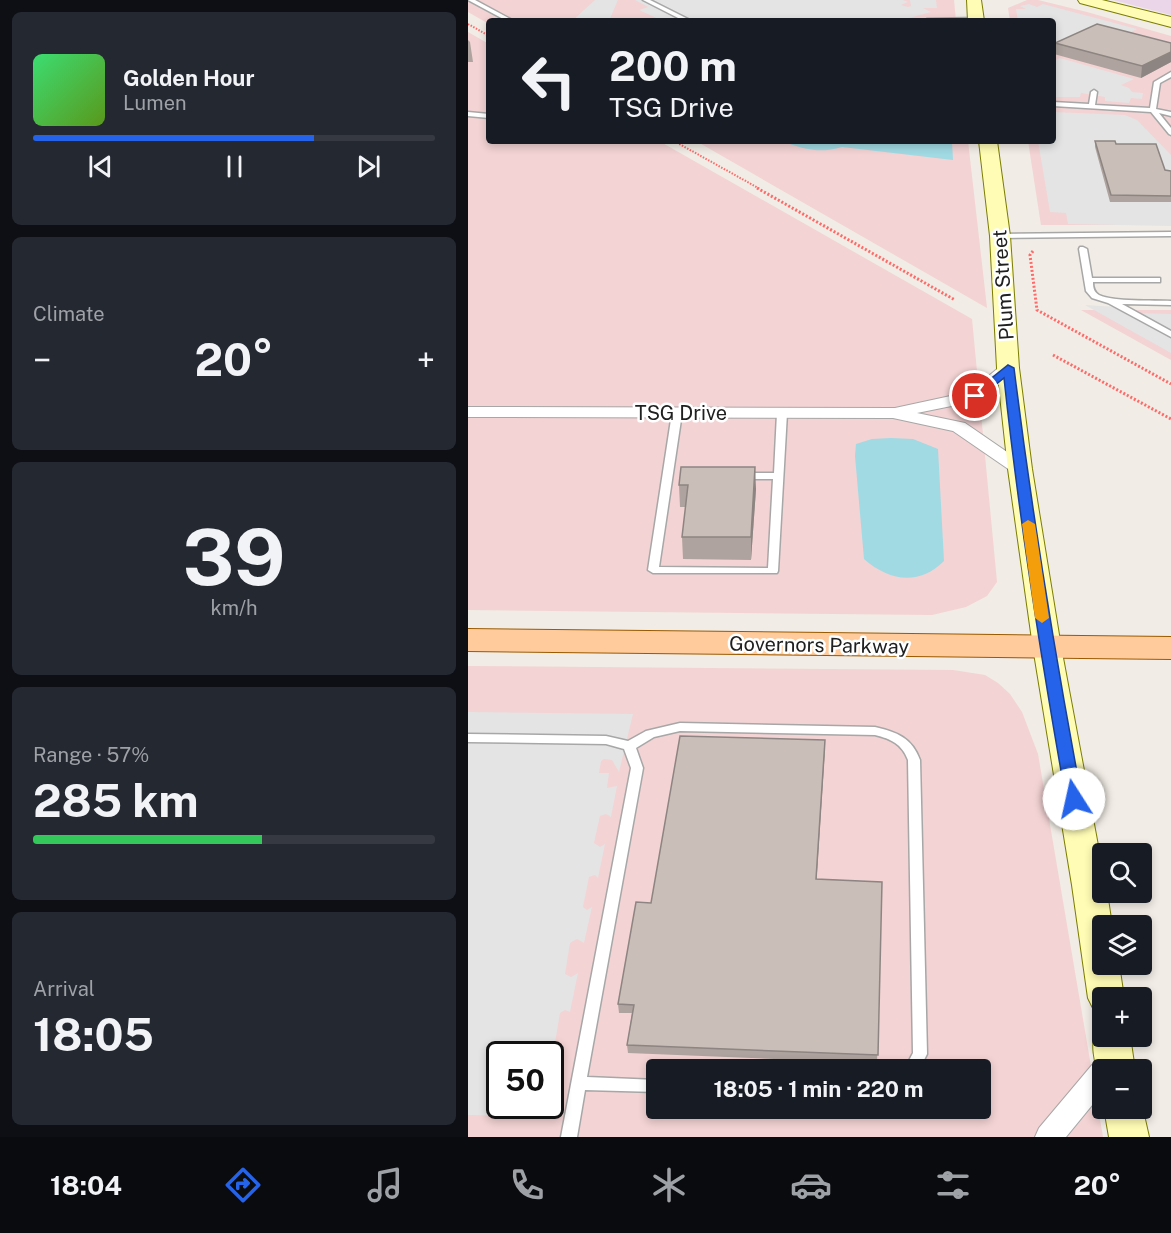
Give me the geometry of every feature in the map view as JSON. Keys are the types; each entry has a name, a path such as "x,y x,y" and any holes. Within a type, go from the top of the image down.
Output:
{"main road":[{"path":"976,1 976,18"},
{"path":"1093,1 1171,22"},
{"name":"Plum Street","path":"988,144 1000,236 1008,368 1020,469 1047,647 1089,885 1104,987"},
{"name":"Governors Parkway","path":"468,640 1171,648"},
{"path":"1126,1119 1129,1137"}],"street":[{"name":"TSG Drive","path":"468,412 893,413 975,396 1008,368"},
{"name":"TSG Drive","path":"893,413 959,427 1020,469"},
{"path":"1048,1137 1092,1084"}],"lane":[{"path":"471,0 505,18"},
{"path":"646,0 683,18"},
{"path":"1171,74 1157,82 1153,110 1171,133"},
{"path":"1092,105 1094,92"},
{"path":"1056,104 1153,110 1171,114"},
{"path":"468,114 486,116"},
{"path":"1000,236 1171,234"},
{"path":"1083,249 1090,291 1095,296 1111,301 1171,334"},
{"path":"1088,279 1157,280"},
{"path":"1111,301 1171,303"},
{"path":"677,413 673,475 653,570 773,571 782,413"},
{"path":"734,476 778,476"},
{"path":"468,738 606,740 629,746 650,734 680,727 875,731 903,741 911,750 914,760 920,1054 917,1059"},
{"path":"569,1137 637,768 629,746"},
{"path":"580,1083 646,1086"}],"path":[{"path":"468,24 486,34"},
{"path":"679,144 955,300"},
{"path":"1033,251 1030,255 1037,310 1171,384"},
{"path":"1053,355 1171,419"}],"shaded area":[{"path":"468,0 954,0 956,18 486,18 486,22 468,12"},
{"path":"595,0 618,0 610,18 575,18"},
{"path":"635,0 903,0 908,2 901,5 908,7 911,6 910,0 936,0 937,8 923,8 931,12 909,18 656,18 639,10 648,7"},
{"path":"1027,0 1038,0 1171,36 1171,225 1041,225 1028,144 1056,144 1056,18 1010,18 1008,8"},
{"path":"1113,0 1171,0 1171,15 1140,7"},
{"path":"1029,4 1037,7 1043,4 1137,29 1131,32 1171,42 1171,53 1056,42 1056,18 1018,18 1016,9 1026,9 1020,6"},
{"path":"468,32 486,42 486,144 664,144 972,319 997,582 987,596 966,607 932,615 468,610"},
{"path":"1060,58 1134,79 1121,85 1132,92 1143,93 1142,99 1131,98 1129,103 1105,101 1105,97 1081,93 1080,97 1056,97 1056,60"},
{"path":"1056,112 1125,115 1137,120 1171,155 1171,226 1068,224 1066,213 1050,212 1039,144 1056,144"},
{"path":"701,144 968,144 987,308"},
{"path":"1085,305 1117,307 1132,313 1171,314 1171,353"},
{"path":"1081,310 1171,310 1171,360"},
{"path":"468,666 953,670 985,675 998,683 1010,694 1022,712 1038,754 1092,1072 1092,1119 1100,1119 1103,1137 468,1137"},
{"path":"468,712 633,714 619,772 612,760 601,761 599,773 609,773 607,788 617,786 611,817 606,814 600,816 594,843 600,847 605,844 598,878 595,875 589,877 583,907 587,910 592,907 584,943 577,939 570,943 565,974 571,977 578,973 570,1012 565,1010 560,1013 555,1041 486,1041 486,1115 468,1115"}],"water":[{"path":"791,144 952,144 953,160 842,147 811,150"},
{"path":"872,439 913,439 938,449 944,561 934,569 914,577 894,576 864,559 855,456 856,444"}],"building":[{"path":"1097,24 1171,43 1171,52 1142,66 1056,43"},
{"path":"1095,141 1115,141 1116,144 1156,144 1165,170 1171,171 1171,196 1111,195"},
{"path":"681,467 755,467 751,537 682,537 688,485 679,485"},
{"path":"680,736 825,740 816,879 882,882 878,1055 627,1045 634,1005 618,1004 636,902 651,903"}],"slow traffic":[{"path":"1028,524 1042,618"}],"route":[{"path":"975,396 1008,368 1020,469 1047,647 1074,799"}]}
